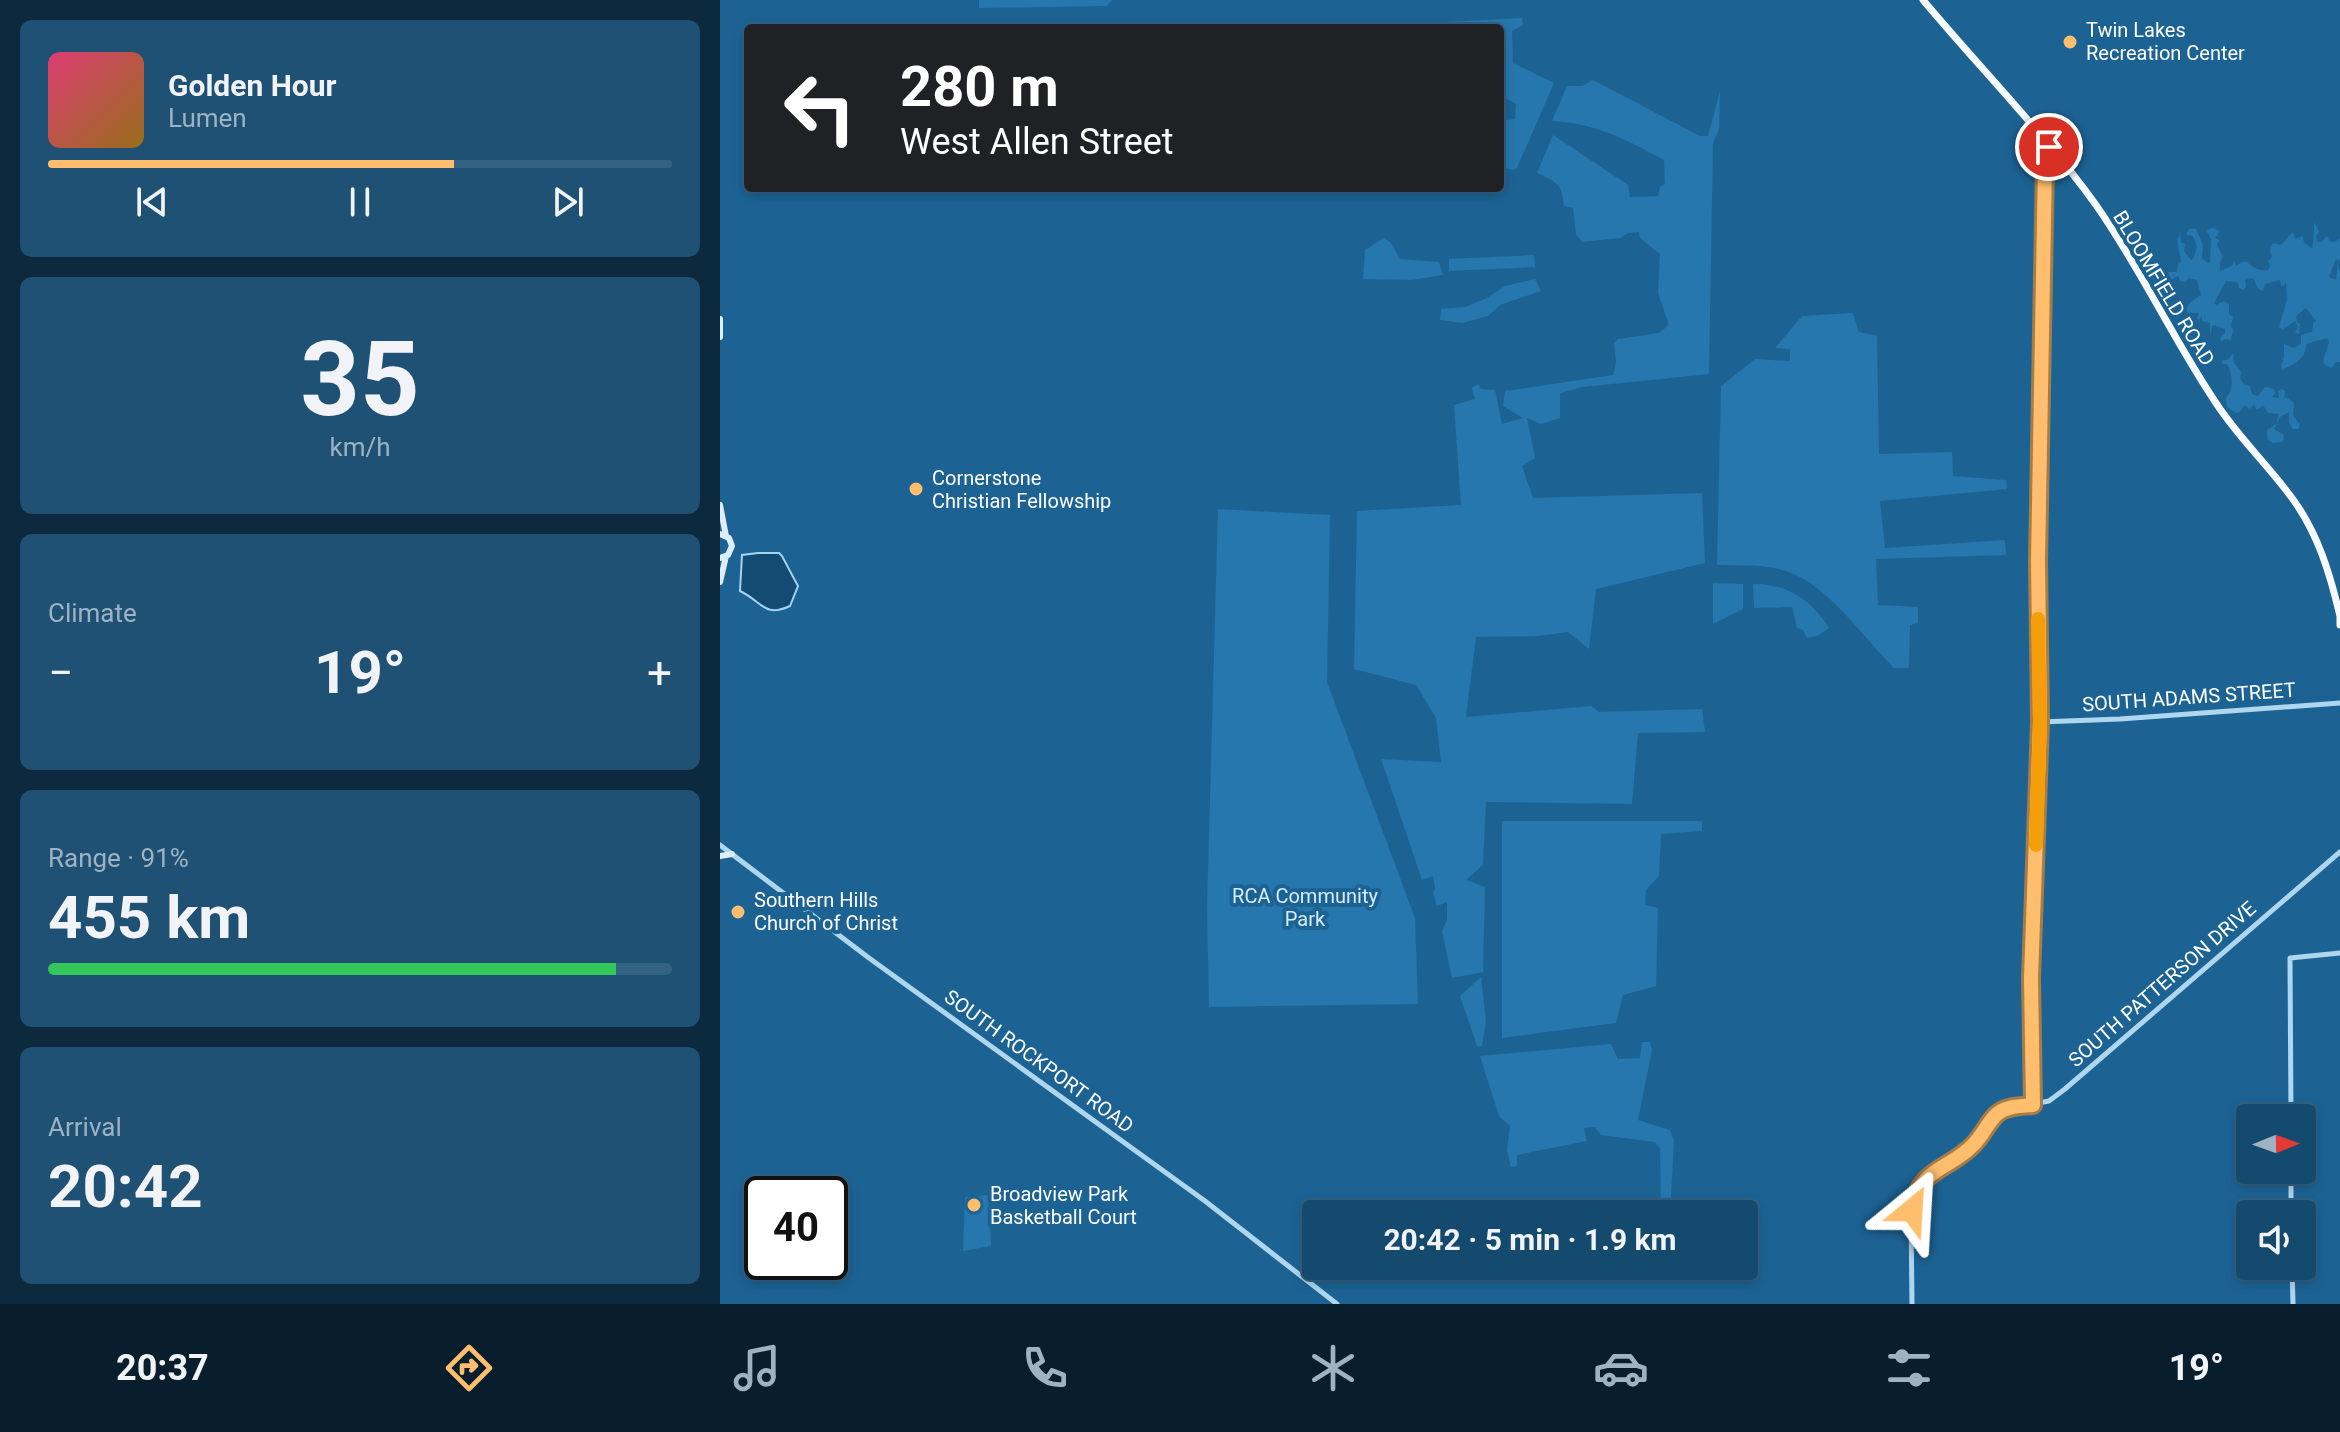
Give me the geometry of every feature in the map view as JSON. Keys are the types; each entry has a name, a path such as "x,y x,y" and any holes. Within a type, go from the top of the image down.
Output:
{"main road":[{"name":"BLOOMFIELD ROAD","path":"1923,0 2049,147 2111,227 2221,410 2294,499 2317,541 2331,578 2340,625"},
{"path":"720,319 720,337"},
{"path":"720,505 723,535 730,539 732,546 723,557 720,582"},
{"path":"720,856 732,854"}],"street":[{"path":"2033,1105 2031,978 2040,722 2039,477 2045,154 2049,147"},
{"name":"SOUTH ADAMS STREET","path":"2040,722 2340,703"},
{"name":"SOUTH ROCKPORT ROAD","path":"720,845 869,958 1205,1201 1337,1304"},
{"name":"SOUTH PATTERSON DRIVE","path":"1912,1304 1913,1201 1924,1180 1973,1145 1997,1113 2049,1101 2065,1089 2340,852"},
{"path":"2291,1104 2290,958 2340,953"},
{"path":"2292,1280 2293,1304"}],"green space":[{"path":"979,0 1113,0 1106,6 979,8"},
{"path":"1522,18 1523,25 1512,31 1513,63 1554,83 1517,168 1504,168 1504,120 1515,119 1516,104 1504,97 1504,24 1405,24"},
{"path":"1593,80 1700,136 1708,136 1720,91 1719,129 1713,143 1709,374 1583,387 1560,393 1560,418 1541,424 1527,418 1535,458 1522,466 1533,498 1702,493 1705,563 1596,589 1589,649 1568,632 1539,636 1476,637 1466,717 1591,706 1599,712 1702,709 1705,732 1638,733 1632,804 1486,802 1483,865 1466,880 1485,887 1483,972 1452,978 1442,931 1447,920 1447,902 1437,906 1433,876 1422,880 1381,759 1441,762 1436,718 1416,685 1354,669 1357,511 1461,505 1454,405 1475,399 1472,388 1478,384 1481,389 1495,390 1502,424 1523,418 1503,406 1505,391 1613,375 1616,362 1614,343 1618,339 1659,333 1669,325 1658,293 1660,254 1640,238 1639,232 1620,238 1582,242 1576,234 1573,208 1564,206 1557,184 1537,173 1553,135 1628,185 1630,197 1658,196 1660,187 1665,184 1664,160 1596,129 1552,121 1567,86 1582,86"},
{"path":"2314,222 2319,232 2317,242 2326,237 2335,242 2340,238 2340,259 2336,259 2329,277 2336,280 2338,262 2340,362 2332,368 2323,361 2329,342 2327,338 2306,344 2299,360 2282,369 2284,344 2294,348 2301,344 2301,335 2312,332 2316,321 2306,308 2296,316 2300,324 2299,334 2295,332 2298,327 2295,321 2283,329 2279,327 2287,300 2286,282 2283,286 2280,280 2265,284 2263,291 2257,288 2254,279 2245,280 2244,290 2239,288 2238,282 2226,281 2214,303 2224,301 2229,304 2229,314 2233,317 2231,340 2222,342 2220,338 2225,329 2213,325 2210,336 2210,323 2202,321 2202,315 2199,320 2199,313 2187,313 2189,304 2201,295 2197,280 2189,278 2185,282 2180,281 2178,276 2171,280 2152,276 2152,272 2177,272 2181,261 2177,240 2180,234 2181,242 2185,244 2184,251 2193,259 2197,247 2193,236 2186,235 2189,229 2196,229 2203,245 2202,258 2208,263 2211,239 2206,230 2213,228 2220,231 2215,238 2219,240 2217,245 2223,257 2220,271 2232,266 2234,260 2236,266 2247,262 2257,269 2268,270 2273,243 2281,245 2293,232 2295,239 2303,236 2304,243 2312,248"},
{"path":"1384,238 1391,243 1400,259 1439,262 1443,275 1412,280 1363,279 1365,250"},
{"path":"1534,255 1535,267 1449,271 1449,259"},
{"path":"1535,279 1541,291 1500,305 1488,316 1462,323 1440,320 1441,309 1465,307 1505,286"},
{"path":"1853,313 1859,332 1877,336 1879,454 1952,452 1953,476 2006,480 2007,489 1880,501 1885,548 2005,540 2006,555 1876,559 1878,605 1918,607 1918,623 1910,625 1909,668 1894,668 1841,610 1796,575 1764,566 1717,565 1721,386 1755,359 1790,361 1790,349 1775,348 1802,316"},
{"path":"2233,353 2234,363 2241,372 2240,378 2244,385 2250,386 2252,394 2258,396 2266,387 2274,389 2272,397 2279,398 2278,391 2282,389 2285,391 2284,398 2294,403 2293,415 2300,425 2298,429 2293,429 2289,423 2289,412 2280,417 2274,429 2284,435 2283,442 2268,440 2267,430 2276,424 2279,414 2268,413 2263,405 2257,410 2254,404 2250,409 2244,405 2236,413 2227,407 2231,377 2227,364 2222,364 2222,360 2228,360"},
{"name":"RCA Community Park","path":"1218,509 1330,515 1327,682 1415,918 1418,1004 1209,1007 1207,907"},
{"path":"1713,583 1743,584 1743,609 1713,624"},
{"path":"1753,584 1777,587 1797,595 1814,609 1829,628 1807,638 1803,630 1797,628 1792,607 1754,608"},
{"path":"1502,821 1702,821 1702,831 1661,834 1659,876 1646,890 1645,905 1658,908 1656,986 1623,995 1616,1023 1502,1038"},
{"path":"1481,977 1486,1021 1482,1046 1477,1046 1460,996"},
{"path":"1642,1042 1650,1042 1652,1050 1638,1120 1670,1130 1674,1141 1671,1200 1661,1200 1660,1149 1655,1142 1601,1135 1595,1127 1584,1128 1587,1141 1517,1155 1517,1166 1511,1167 1507,1150 1510,1126 1499,1116 1480,1056 1611,1044 1618,1059 1640,1058"},
{"path":"989,1195 991,1246 963,1251 965,1197"}],"shaded area":[{"path":"779,553 782,556 798,586 790,606 769,609 740,591 742,555"}],"slow traffic":[{"path":"2036,845 2040,722 2038,619"}],"place":[{"name":"Twin Lakes Recreation Center","path":"2070,42"},
{"name":"Cornerstone Christian Fellowship","path":"916,489"},
{"name":"Southern Hills Church of Christ","path":"738,912"},
{"name":"Broadview Park Basketball Court","path":"974,1205"}],"route":[{"path":"1912,1210 1916,1193 1924,1180 1973,1145 1997,1113 2033,1105 2031,978 2040,722 2039,477 2045,154 2049,147"}]}
